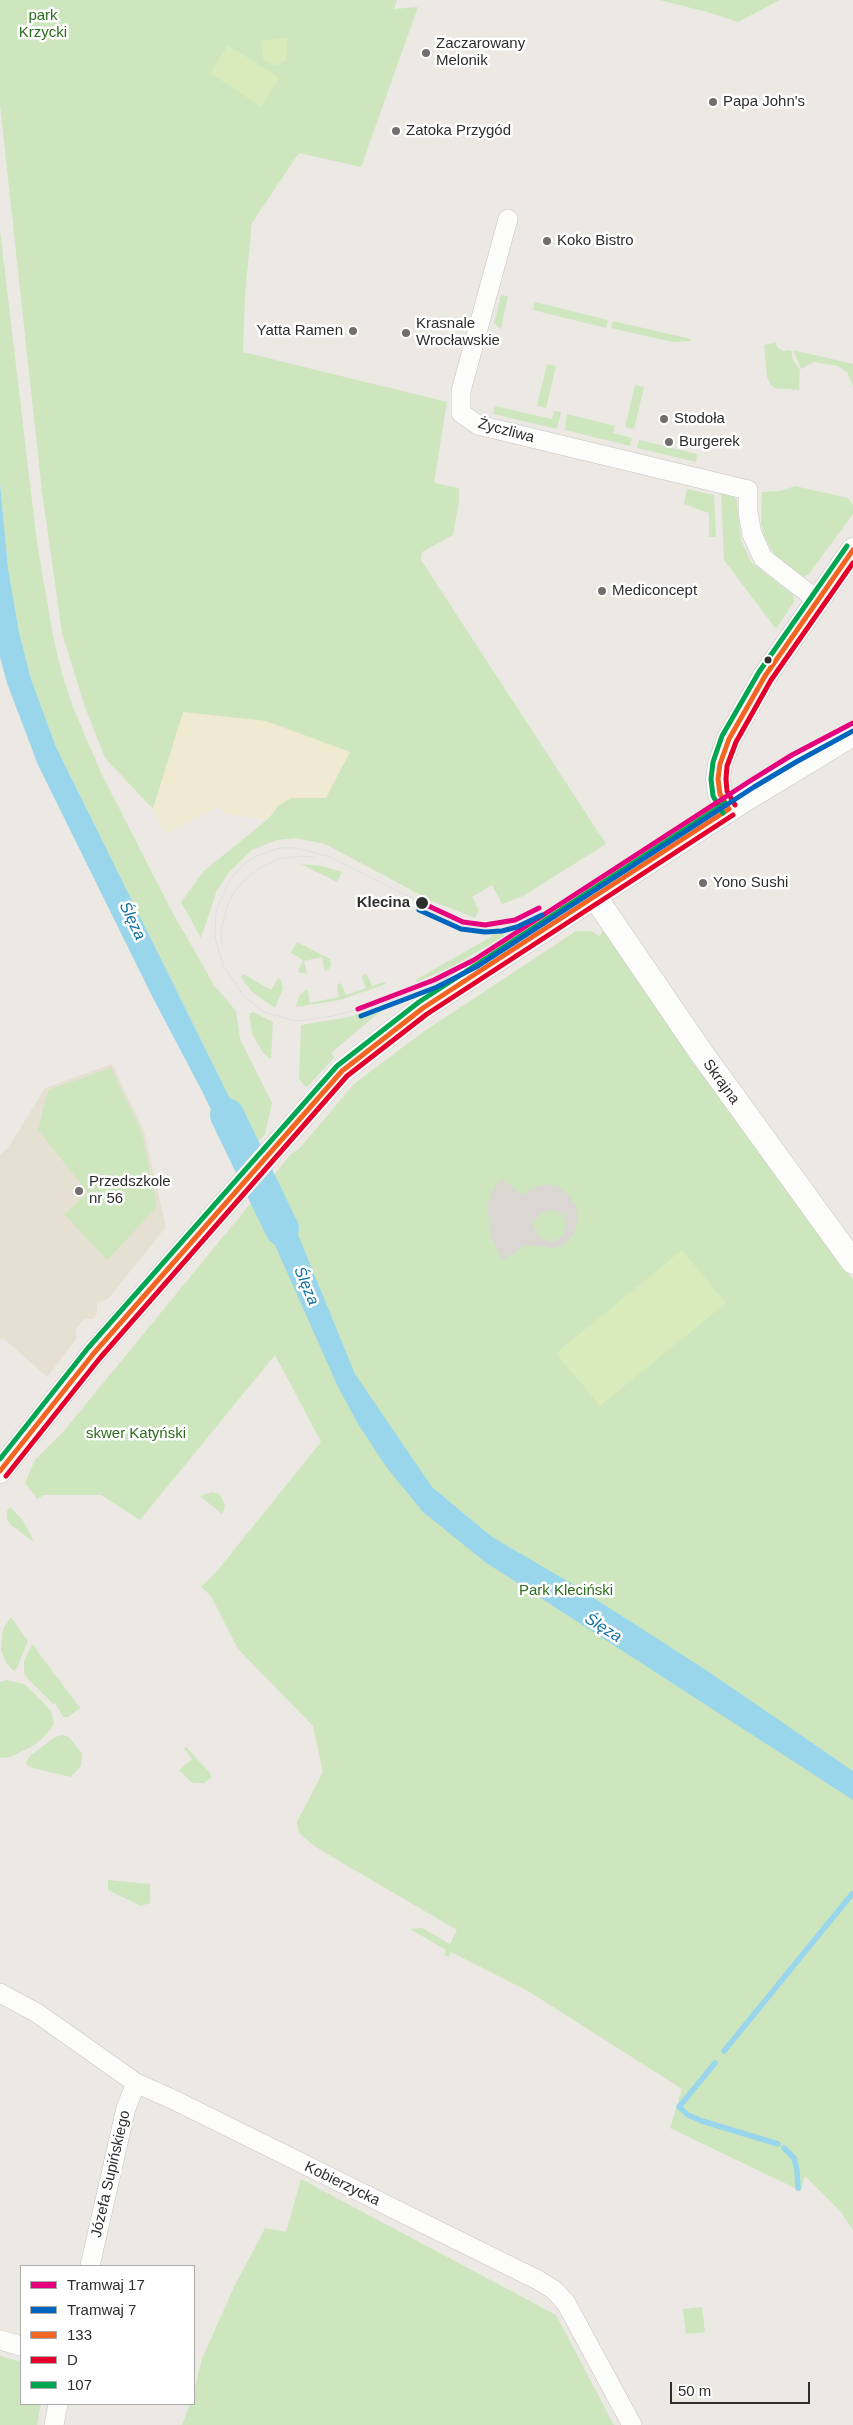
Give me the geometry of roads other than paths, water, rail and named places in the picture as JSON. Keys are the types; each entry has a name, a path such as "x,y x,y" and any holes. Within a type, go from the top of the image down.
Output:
{"street":[{"name":"Życzliwa","path":"508,219 461,391 461,413 465,418 478,426 748,490 748,512 752,534 763,558 817,600"},
{"path":"729,809 719,789 720,764 724,750 765,676 853,550"},
{"path":"0,1470 94,1353 342,1071 383,1037 423,1008 729,809 853,734"},
{"name":"Skrajna","path":"595,897 700,1051 853,1262"},
{"name":"Kobierzycka","path":"0,1993 37,2013 136,2083 538,2280 554,2290 566,2303 632,2425"},
{"name":"Józefa Supińskiego","path":"90,2265 126,2108 136,2083"},
{"path":"0,2340 20,2346"},
{"path":"54,2425 58,2405"}],"water":[{"path":"0,483 8,568 19,632 31,679 56,747 254,1147 235,1170 232,1153 203,1093 153,998 38,765 7,683 0,657"},
{"path":"272,1177 299,1237 355,1374 432,1487 492,1537 569,1582 709,1672 853,1771 853,1800 485,1562 423,1512 387,1468 358,1424 338,1387 254,1198"}],"waterway":[{"name":"Ślęza","path":"227,1115 282,1229"},
{"path":"724,2051 852,1894"},
{"path":"715,2063 679,2107 688,2115 702,2121 778,2144"},
{"path":"784,2148 794,2158 798,2188"}],"tram line":[{"name":"17","path":"358,1009 434,980 474,960 750,781 792,755 853,723"},
{"name":"7","path":"361,1016 437,987 478,966 754,787 853,731"},
{"path":"358,1009 333,1016 296,1021 264,1012 244,996 224,967 215,938 216,911 229,881 244,864 257,856 280,848 297,848 330,857 422,903"},
{"path":"222,945 221,930 227,907 232,895 244,880 260,868 279,859 300,856 314,857"},
{"name":"17","path":"422,903 463,922 485,925 515,920 539,908"},
{"name":"7","path":"419,910 461,929 485,932 502,931 517,927 542,915"}],"place":[{"name":"Zaczarowany Melonik","path":"426,53"},
{"name":"Papa John's","path":"713,102"},
{"name":"Zatoka Przygód","path":"396,131"},
{"name":"Koko Bistro","path":"547,241"},
{"name":"Yatta Ramen","path":"353,331"},
{"name":"Krasnale Wrocławskie","path":"406,333"},
{"name":"Stodoła","path":"664,419"},
{"name":"Burgerek","path":"669,442"},
{"name":"Mediconcept","path":"602,591"},
{"name":"Yono Sushi","path":"703,883"},
{"name":"Klecina","path":"422,903"},
{"name":"Przedszkole nr 56","path":"79,1191"}],"park label":[{"name":"park Krzycki","path":"43,24"},
{"name":"skwer Katyński","path":"136,1434"},
{"name":"Park Kleciński","path":"566,1591"}]}
